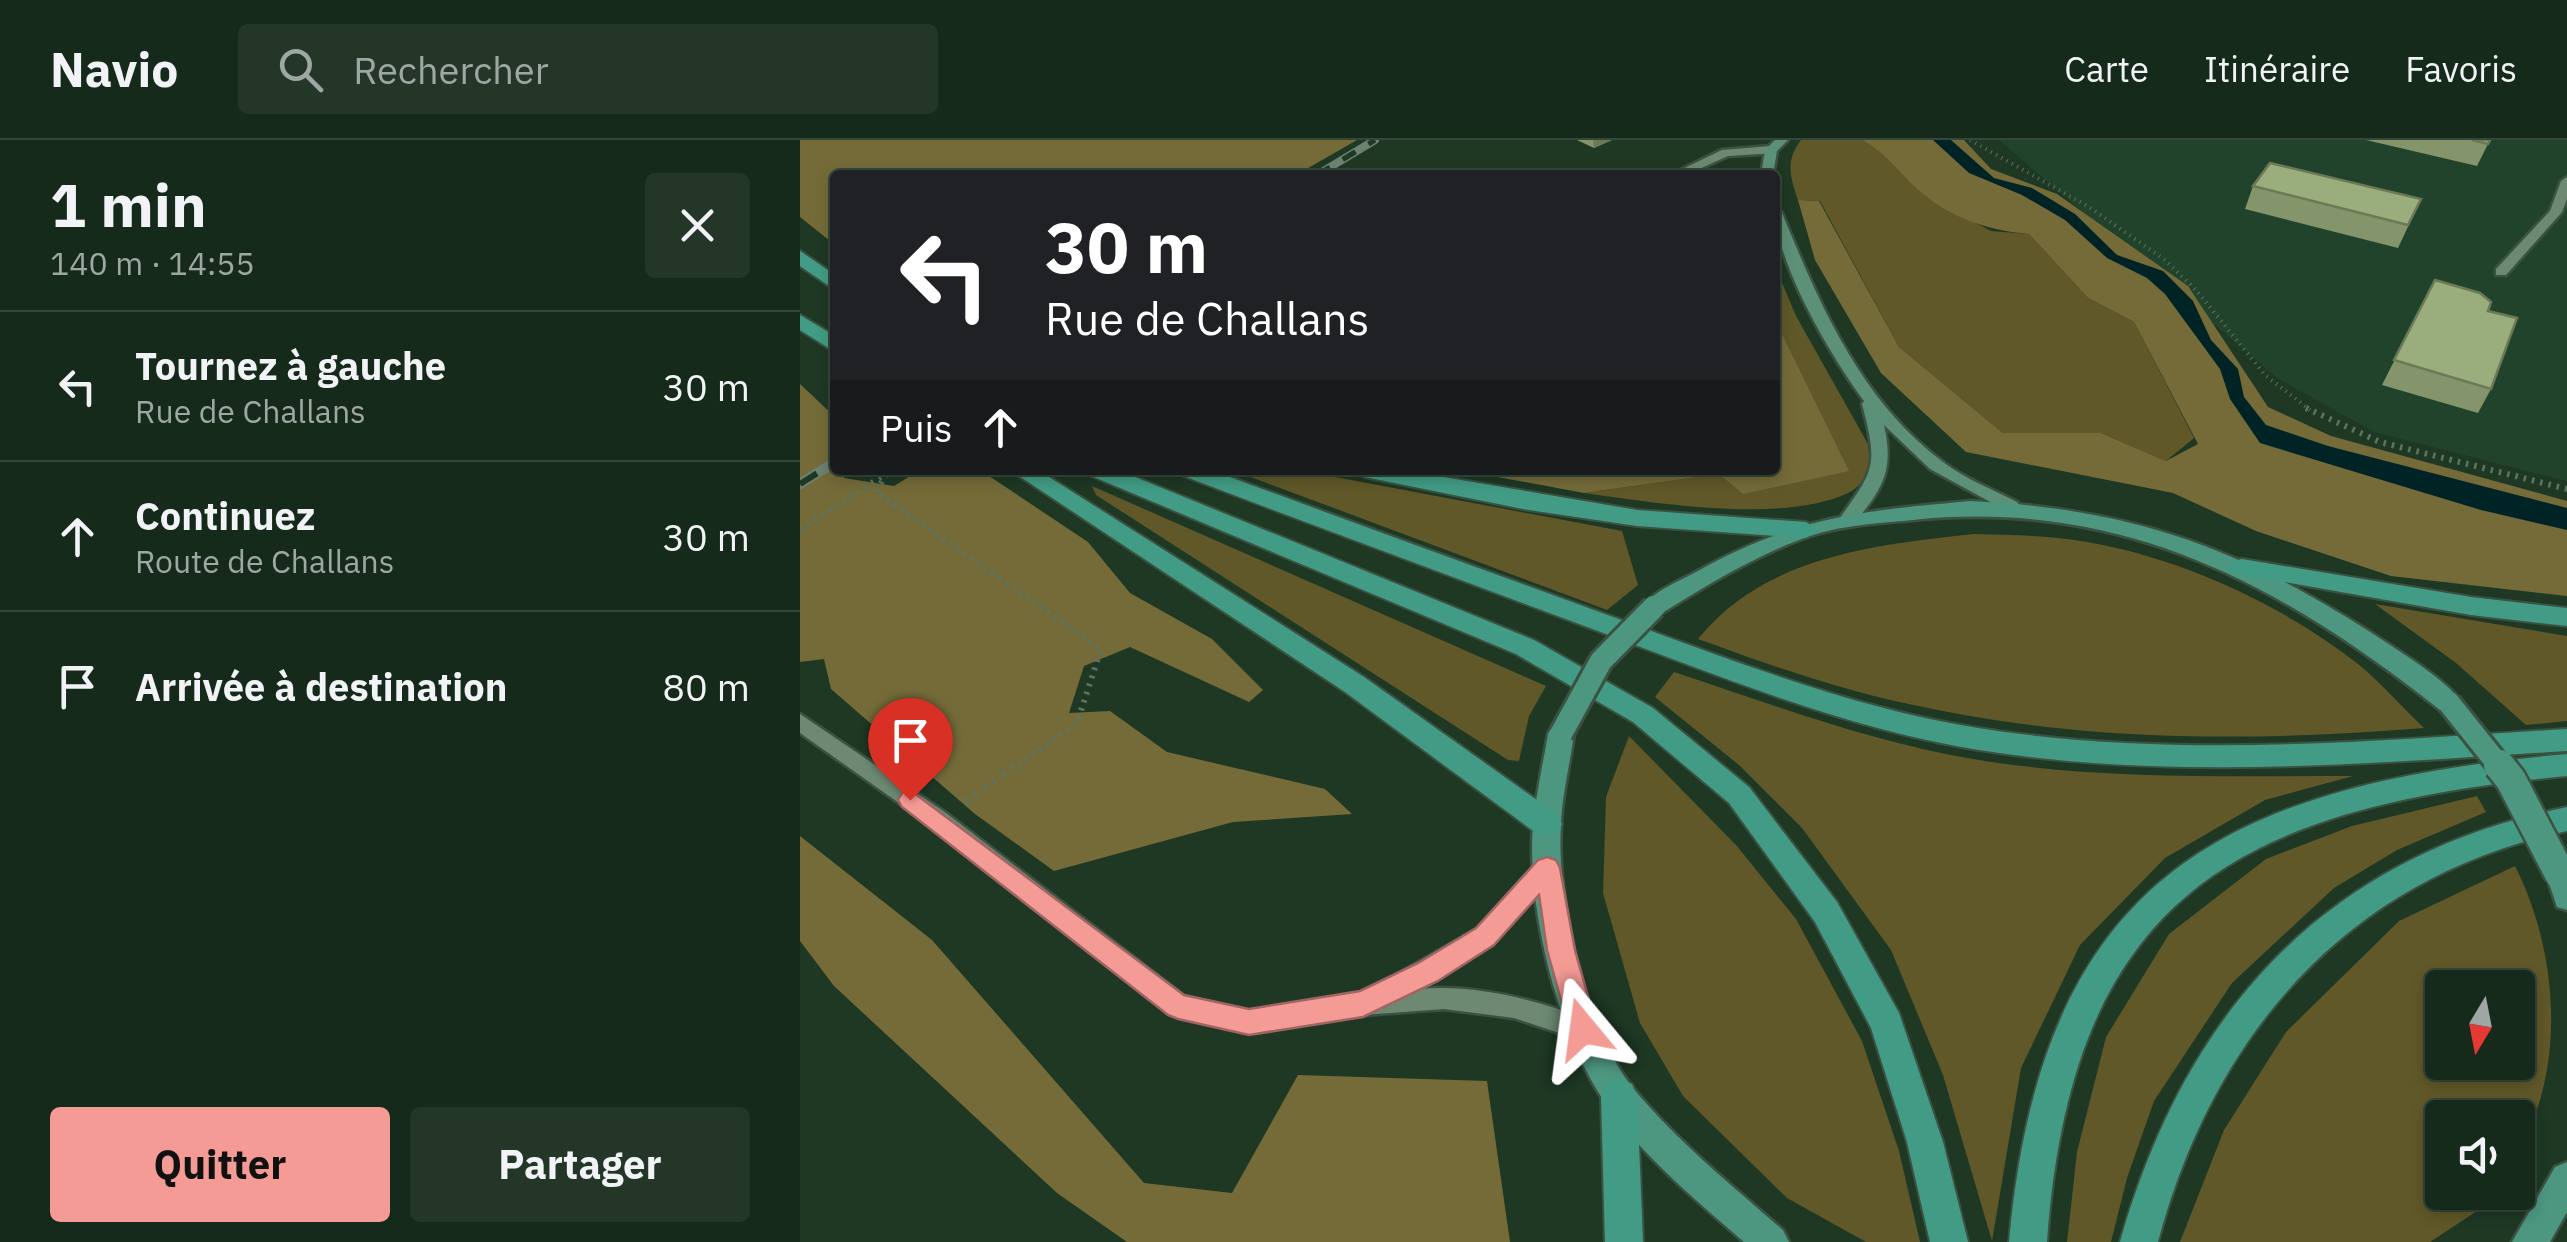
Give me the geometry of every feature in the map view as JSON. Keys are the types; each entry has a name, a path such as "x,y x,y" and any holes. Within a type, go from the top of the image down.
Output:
{"highway":[{"path":"800,257 830,280"},
{"path":"1030,475 1281,635 1466,761 1547,824"},
{"path":"1109,475 1525,647 1643,715 1739,795 1826,912 1886,1024 1925,1142 1948,1242"},
{"path":"1202,475 1669,648 1918,726 2027,746 2231,756 2567,740"},
{"path":"1391,475 1637,518 1806,530"},
{"path":"2242,568 2567,618"},
{"path":"2028,1242 2040,1144 2053,1085 2071,1032 2099,977 2134,926 2180,882 2228,848 2288,820 2346,801 2435,780 2567,765"},
{"path":"2139,1242 2146,1208 2200,1085 2248,1014 2295,962 2384,887 2444,856 2516,828 2567,819"},
{"path":"1619,1096 1624,1242"}],"main road":[{"path":"1768,170 1770,150 1782,140"},
{"path":"1780,224 1834,346 1869,402 1936,466 2011,506"},
{"path":"1846,522 1878,482 1883,450 1869,402"},
{"path":"1771,1242 1692,1174 1619,1096 1583,1029 1561,950 1547,868 1547,824 1562,734 1601,661 1654,607 1722,565 1806,530 1930,509 2011,506 2102,520 2192,547 2242,568 2382,648 2449,703 2511,780 2563,886"},
{"path":"2530,1242 2567,1179"}],"street":[{"path":"1687,170 1726,153 1770,150"},
{"path":"2501,272 2556,212 2567,182"},
{"path":"800,722 938,819 1178,1006 1249,1022 1363,1004 1462,1000 1514,1007 1583,1029"},
{"path":"1363,1004 1428,972 1485,936 1547,868"}],"path":[{"path":"1970,140 2015,169 2064,193 2164,259 2195,285 2280,390 2306,408 2396,446 2567,489"},
{"path":"800,529 884,475"},
{"path":"887,475 876,492 1101,649 1077,723 938,819"}],"shaded area":[{"path":"800,140 1357,140 1305,170 830,170 830,241 800,217"},
{"path":"1801,140 1862,140 1880,149 1928,198 1991,231 2029,234 2088,298 2134,322 2194,438 2166,461 2101,433 2003,433 1899,347 1820,201 1798,200 1790,169"},
{"path":"1862,140 1964,140 1991,169 2057,194 2188,286 2268,407 2331,436 2567,501 2567,596 2391,576 2256,531 2173,493 1966,452 1881,373 1815,260 1798,200 1819,201 1899,347 2003,433 2101,433 2166,461 2198,444 2134,322 2088,298 2029,234 1989,227 1950,212"},
{"path":"1999,140 2567,140 2567,481 2374,432 2277,378"},
{"path":"1780,278 1796,316 1868,444 1871,472 1848,493 1789,507 1718,508 1584,493 1712,475 1848,471 1780,333"},
{"path":"1780,330 1849,471 1743,494 1720,475 1780,475"},
{"path":"800,384 830,412 830,475 894,486 912,475 988,475 1088,542 1130,593 1212,639 1263,690 1249,702 1130,647 1084,666 1069,713 1110,711 1167,752 1325,789 1352,814 1233,822 1054,871 975,814 831,689 824,659 800,662"},
{"path":"1245,475 1325,475 1622,531 1638,585 1607,610"},
{"path":"1487,475 1712,475 1584,493"},
{"path":"1092,486 1546,686 1529,716 1519,761 1508,760 1096,495"},
{"path":"1974,534 2097,544 2137,553 2216,581 2326,640 2367,671 2424,728 2230,737 2037,726 1882,698 1698,639 1725,611 1788,572 1860,550"},
{"path":"2375,604 2567,636 2567,721 2526,725 2456,663"},
{"path":"1674,672 1859,732 1973,759 2115,774 2353,776 2265,800 2165,858 2080,945 2021,1068 1992,1241 1943,1075 1891,950 1802,828 1739,765 1655,697"},
{"path":"1629,736 1736,845 1796,919 1862,1041 1899,1151 1920,1242 1866,1242 1787,1198 1683,1096 1640,1023 1603,893 1606,797"},
{"path":"2477,796 2486,812 2397,850 2334,888 2232,983 2154,1101 2127,1178 2111,1242 2067,1242 2077,1152 2106,1037 2169,934 2266,859 2352,826"},
{"path":"800,836 932,940 1144,1183 1232,1193 1298,1075 1487,1081 1510,1242 1127,1242 1057,1193 834,986 800,941"},
{"path":"2515,866 2540,935 2551,1009 2550,1047 2535,1114 2535,1100 2425,1100 2425,1210 2477,1211 2430,1242 2180,1242 2224,1130 2286,1032 2399,921"}],"water":[{"path":"1933,140 1951,140 1994,178 2032,188 2075,214 2117,255 2163,271 2193,301 2211,340 2238,369 2244,397 2266,425 2328,446 2567,508 2567,530 2481,510 2260,443 2230,399 2220,369 2165,294 2147,278 2107,258 2065,220 2022,195 1969,173"}],"building":[{"path":"2270,163 2421,199 2408,225 2253,186"},
{"path":"2435,280 2480,293 2491,302 2488,311 2517,318 2491,389 2394,360"}],"railway":[{"path":"1325,170 1375,140"},
{"path":"800,484 830,465"}],"route":[{"path":"910,800 1178,1006 1249,1022 1363,1004 1428,972 1485,936 1547,868 1561,950 1583,1029"}]}
